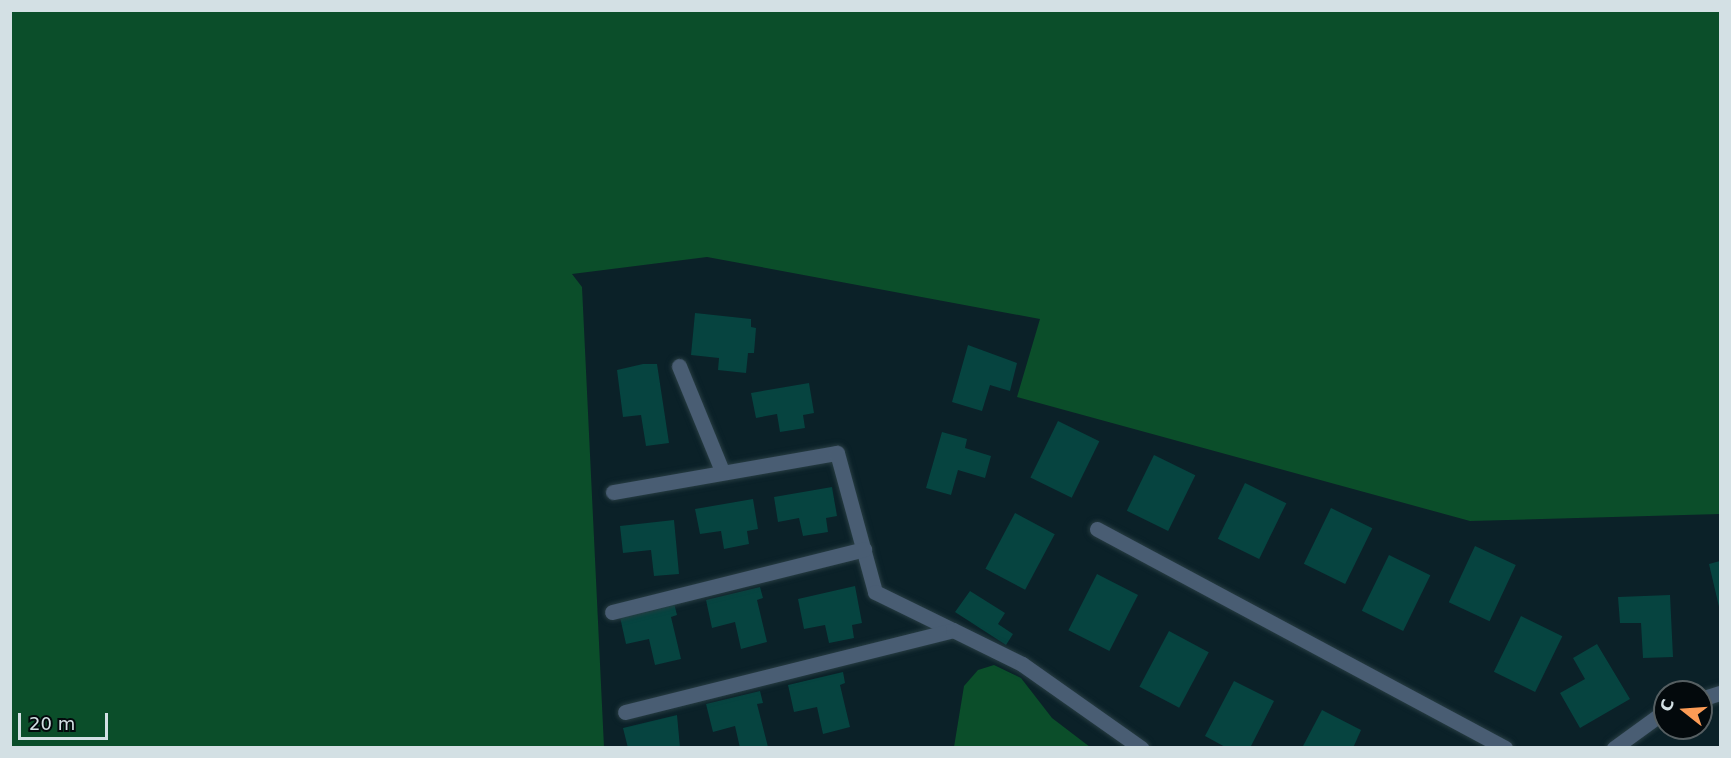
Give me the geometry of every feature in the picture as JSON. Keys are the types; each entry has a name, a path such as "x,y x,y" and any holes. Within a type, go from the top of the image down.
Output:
{"lane":[{"path":"679,366 722,471"},
{"path":"613,492 722,471 837,453 875,592 882,600 953,630 1022,664 1141,747"},
{"path":"1097,529 1505,747"},
{"path":"612,612 864,549"},
{"path":"625,712 953,630"},
{"path":"1614,747 1653,719"}],"green space":[{"path":"10,11 1720,11 1720,514 1470,521 1017,397 1040,319 707,257 572,274 582,287 604,747 11,747"},
{"path":"994,665 1021,678 1052,718 1090,747 954,747 964,686 978,670"}],"building":[{"path":"695,313 751,319 751,327 756,328 754,353 748,353 746,373 718,370 719,358 691,355"},
{"path":"968,345 1017,363 1010,391 990,385 982,411 952,402"},
{"path":"643,364 657,364 669,443 646,446 641,415 623,417 617,370"},
{"path":"809,383 814,413 803,415 805,428 780,432 777,414 756,418 751,393"},
{"path":"1058,421 1099,441 1072,498 1030,478"},
{"path":"942,432 967,439 965,448 991,456 985,478 958,470 951,495 926,488"},
{"path":"1154,455 1195,475 1168,531 1127,511"},
{"path":"1245,483 1286,503 1259,559 1218,539"},
{"path":"832,487 837,516 826,518 828,532 803,536 799,518 778,522 774,497"},
{"path":"753,499 758,529 747,531 749,544 724,549 721,531 700,534 695,509"},
{"path":"1331,508 1372,528 1345,584 1304,564"},
{"path":"1015,513 1055,534 1025,590 985,569"},
{"path":"674,520 679,574 654,576 651,550 623,553 620,526"},
{"path":"1475,546 1516,565 1490,621 1449,602"},
{"path":"1389,555 1430,575 1403,631 1362,611"},
{"path":"1720,561 1720,611 1709,564"},
{"path":"1097,574 1138,595 1109,651 1068,630"},
{"path":"855,586 862,623 852,625 854,638 829,643 825,625 804,629 798,599"},
{"path":"760,587 763,598 757,600 767,642 741,649 735,622 712,628 706,600"},
{"path":"970,591 1005,613 998,624 1013,634 1006,645 955,612"},
{"path":"1670,595 1673,657 1643,658 1641,623 1620,623 1618,597"},
{"path":"674,603 677,615 671,617 681,659 655,665 649,639 626,644 620,617"},
{"path":"1521,616 1562,636 1535,692 1494,672"},
{"path":"1169,631 1209,652 1179,708 1139,687"},
{"path":"1597,644 1630,699 1580,728 1560,693 1585,679 1573,658"},
{"path":"843,672 845,683 840,685 850,727 823,734 817,707 794,712 788,685"},
{"path":"1234,681 1274,701 1250,748 1227,748 1205,736"},
{"path":"760,691 763,703 757,704 768,747 740,748 735,726 713,732 706,704"},
{"path":"1322,710 1361,730 1353,748 1302,748"},
{"path":"677,715 680,748 628,748 623,728"}]}
